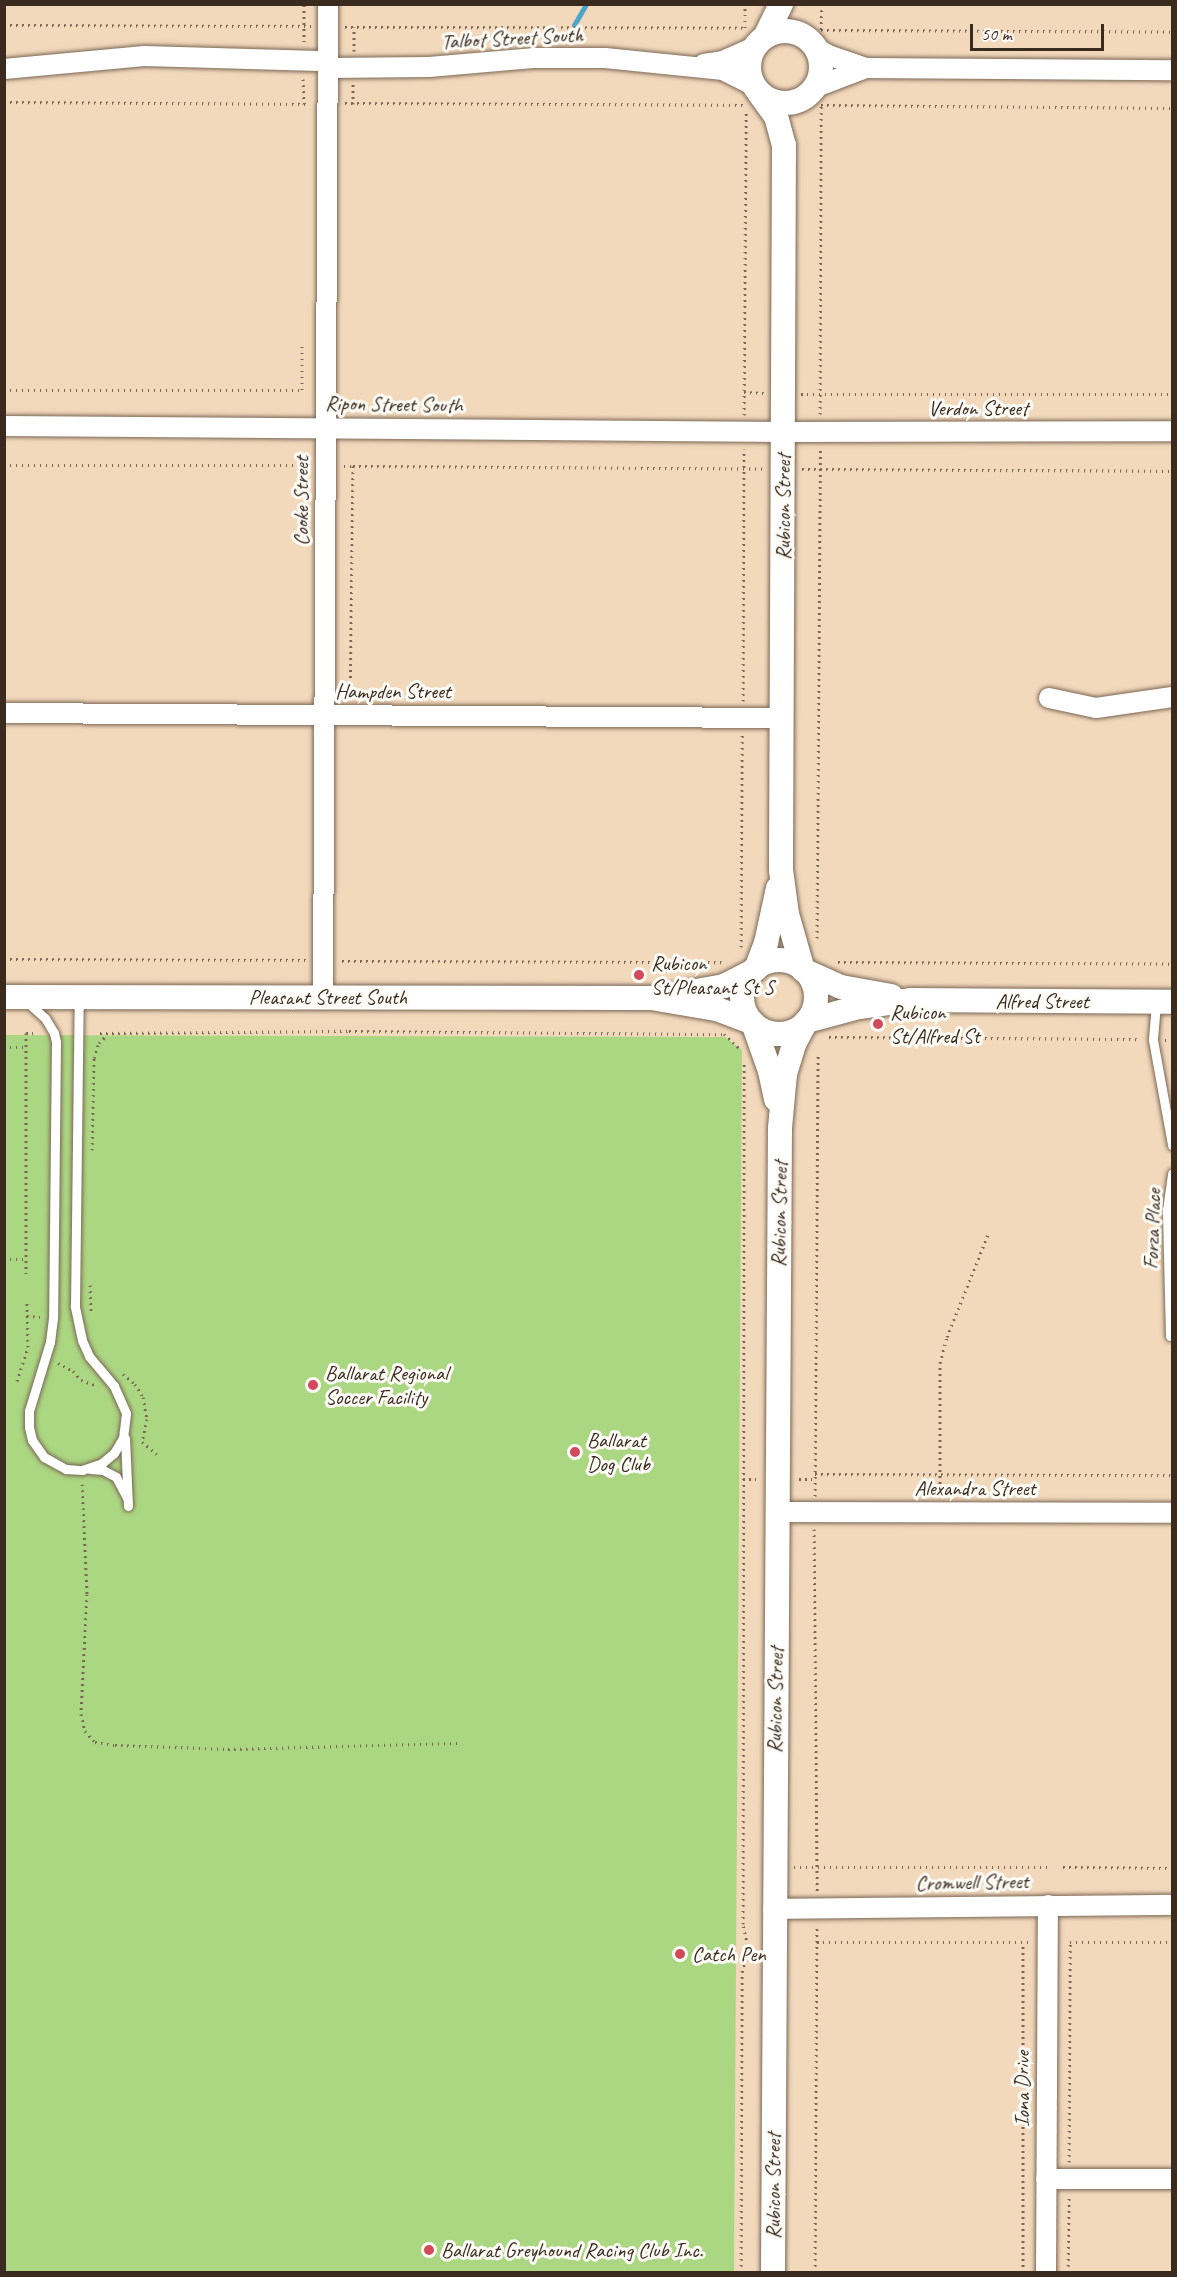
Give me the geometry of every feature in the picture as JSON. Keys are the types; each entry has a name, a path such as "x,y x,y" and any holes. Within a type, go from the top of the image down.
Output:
{"street":[{"name":"Cooke Street","path":"323,997 328,4"},
{"path":"756,89 748,66 781,4"},
{"path":"788,4 822,67 810,92"},
{"path":"698,66 723,60 782,30 866,68"},
{"name":"Talbot Street South","path":"4,69 89,59 152,56 328,65 429,67 559,57 635,60 698,66"},
{"path":"698,66 723,70 756,89 769,100 785,104 866,68 1173,70"},
{"name":"Rubicon Street","path":"756,89 776,116 784,145 781,870 788,914 804,970"},
{"name":"Rubicon Street","path":"784,145 810,92"},
{"name":"Ripon Street South","path":"4,426 783,432"},
{"name":"Verdon Street","path":"783,432 1173,431"},
{"path":"1049,698 1096,708 1173,697"},
{"name":"Hampden Street","path":"4,713 782,718"},
{"name":"Rubicon Street","path":"747,967 771,924 781,870"},
{"path":"779,960 790,962 804,970 815,993 814,1006 806,1022 791,1032 779,1034 767,1032 752,1022 745,1011 742,996 747,967 779,960"},
{"name":"Pleasant Street South","path":"651,998 724,986 747,967"},
{"name":"Alfred Street","path":"804,970 840,987 911,1000"},
{"name":"Pleasant Street South","path":"13,997 651,998 717,1009 752,1022"},
{"name":"Alfred Street","path":"806,1022 859,1007 911,1000 1164,1001"},
{"name":"Rubicon Street","path":"752,1022 770,1071 780,1128"},
{"name":"Rubicon Street","path":"773,2272 773,1909 780,1128 785,1074 792,1049 806,1022"},
{"name":"Alexandra Street","path":"777,1512 1173,1513"},
{"name":"Iona Drive","path":"1046,2272 1048,1905"},
{"name":"Cromwell Street","path":"773,1909 1173,1905"},
{"path":"1046,2179 1173,2179"}],"lane":[{"path":"13,997 45,1018 54,1033 56,1042 53,1318 45,1359 29,1411 32,1440 38,1452 51,1463 66,1468 103,1470 116,1477 121,1483 128,1506 123,1402 114,1386 89,1356 77,1321 75,1286 79,997"},
{"path":"1164,1001 1153,1040 1173,1146"},
{"name":"Forza Place","path":"1170,1336 1171,1285 1167,1210 1173,1173"},
{"path":"54,1286 75,1286"},
{"path":"85,1469 114,1453 123,1438 125,1427"}],"path":[{"path":"304,4 304,26"},
{"path":"4,25 745,28 745,4"},
{"path":"822,4 821,30 1173,32"},
{"path":"4,102 746,105 744,417"},
{"path":"820,419 821,105 1173,108"},
{"path":"4,390 302,390 302,346"},
{"path":"744,392 765,393"},
{"path":"800,394 1173,394"},
{"path":"817,943 820,443"},
{"path":"743,706 744,444"},
{"path":"4,465 764,469"},
{"path":"350,715 354,466"},
{"path":"800,469 1173,471"},
{"path":"742,729 742,943"},
{"path":"4,959 322,960 747,967"},
{"path":"836,962 1173,964"},
{"path":"100,1033 349,1031 724,1034 744,1052 743,1924 749,1951 742,1972 741,2272"},
{"path":"26,1274 26,1033 33,1033"},
{"path":"92,1156 94,1058 99,1043 108,1033"},
{"path":"826,1037 1173,1040"},
{"path":"817,1890 814,1512 818,1046"},
{"path":"4,1047 26,1047"},
{"path":"810,1054 818,1054"},
{"path":"940,1512 942,1355 989,1232"},
{"path":"4,1259 26,1258"},
{"path":"90,1277 92,1315"},
{"path":"17,1381 28,1347 27,1300"},
{"path":"27,1316 46,1317"},
{"path":"45,1359 70,1369 81,1380 96,1386"},
{"path":"117,1370 135,1384 143,1397 147,1419 142,1442 157,1454"},
{"path":"85,1469 87,1594 81,1714 85,1731 95,1742 115,1745 228,1749 458,1743"},
{"path":"815,1474 1173,1475"},
{"path":"792,1867 1050,1867"},
{"path":"1064,1867 1173,1868"},
{"path":"815,2272 816,1917"},
{"path":"817,1942 1033,1942"},
{"path":"1069,2169 1068,1942 1173,1942"},
{"path":"1023,1943 1023,2272"},
{"path":"1068,2190 1068,2272"}],"green space":[{"path":"5,1035 725,1037 742,1050 734,2272 5,2272"}],"waterway":[{"path":"574,25 586,4"}],"place":[{"name":"Rubicon St/Pleasant St S","path":"639,975"},
{"name":"Rubicon St/Alfred St","path":"878,1024"},
{"name":"Ballarat Regional Soccer Facility","path":"313,1385"},
{"name":"Ballarat Dog Club","path":"575,1452"},
{"name":"Catch Pen","path":"680,1954"},
{"name":"Ballarat Greyhound Racing Club Inc.","path":"429,2250"}]}
